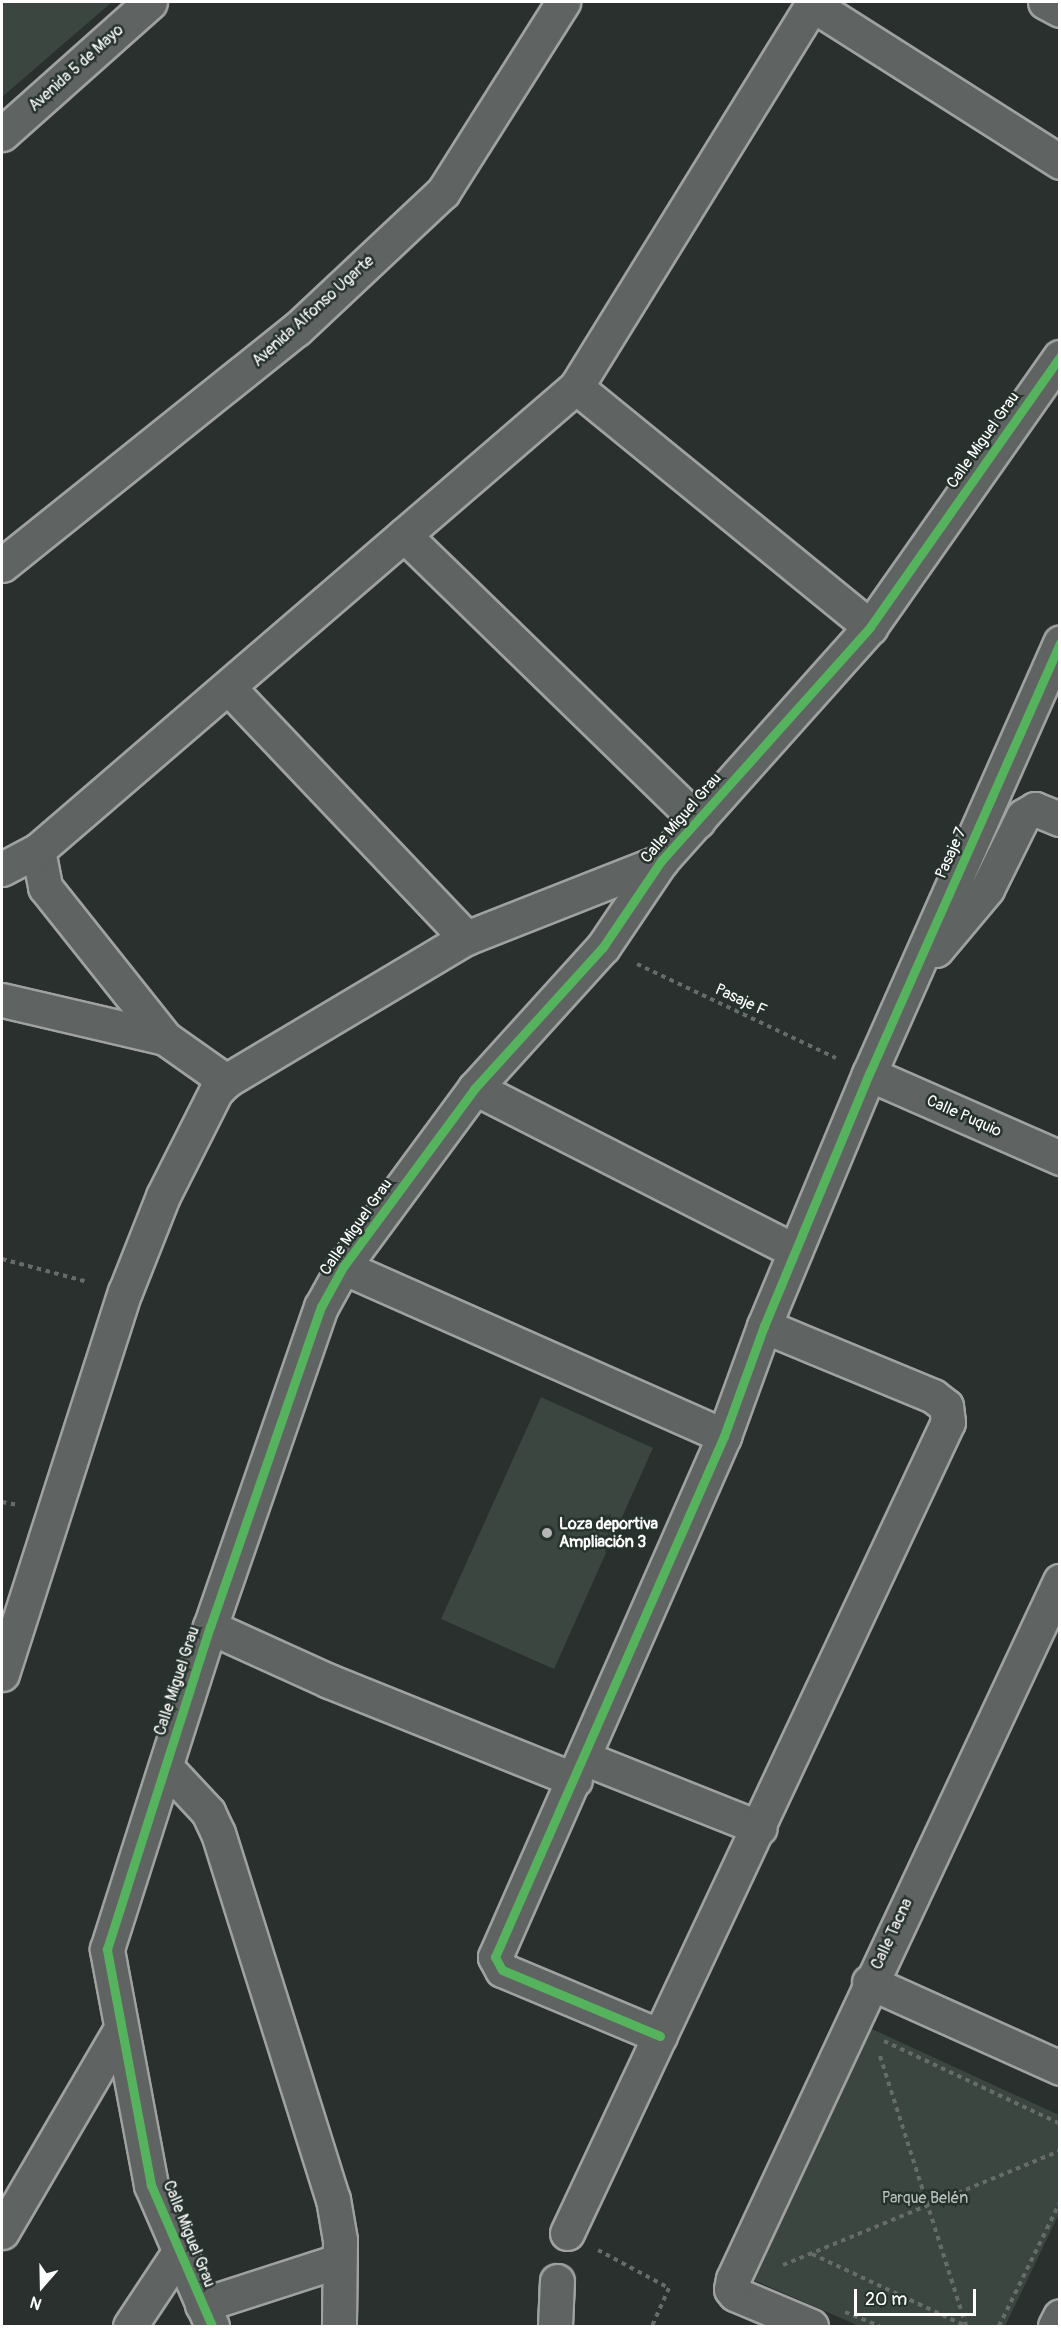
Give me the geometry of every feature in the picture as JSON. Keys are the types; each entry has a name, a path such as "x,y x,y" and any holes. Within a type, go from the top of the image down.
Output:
{"street":[{"name":"Avenida 5 de Mayo","path":"2,134 150,2"},
{"name":"Avenida Alfonso Ugarte","path":"2,565 297,329 443,192 563,2"},
{"path":"1046,2 1059,10"},
{"path":"2,869 38,850 576,387 813,3 1059,162"},
{"name":"Calle Miguel Grau","path":"207,2316 152,2185 120,2030 107,1949 210,1627 321,1307 343,1267 475,1088 603,947 661,861 870,627 1059,357"},
{"path":"576,387 870,627"},
{"path":"404,535 698,821"},
{"name":"Pasaje 7","path":"660,2036 496,1965 495,1957 580,1769 724,1436 764,1326 795,1251 1059,642"},
{"path":"228,687 466,938"},
{"path":"915,974 982,896 1023,816 1035,808 1059,819"},
{"path":"38,850 45,887 165,1038 226,1081"},
{"path":"2,1674 125,1292 163,1196 216,1091 226,1081 466,938 661,861"},
{"path":"2,1000 165,1038"},
{"name":"Calle Puquio","path":"870,1074 1059,1158"},
{"path":"475,1088 795,1251"},
{"path":"343,1267 724,1436"},
{"path":"567,2233 760,1828 948,1422 945,1406 933,1396 764,1326"},
{"name":"Calle Tacna","path":"730,2289 865,1990 1057,1595"},
{"path":"210,1627 329,1681 580,1769 760,1828"},
{"path":"166,1767 208,1812 218,1833 333,2199 340,2240 339,2326"},
{"path":"865,1990 1059,2068"},
{"path":"2,2232 120,2030"},
{"path":"130,2326 179,2252"},
{"path":"207,2316 338,2260"},
{"path":"555,2326 557,2281"},
{"path":"730,2289 735,2295 812,2326"},
{"path":"1054,2326 1059,2316"}],"path":[{"path":"2,1259 125,1292"},
{"path":"811,2253 966,2326 873,2036 865,1990"},
{"path":"873,2036 1059,2124"},
{"path":"730,2289 811,2253 1059,2151"},
{"path":"999,2326 1059,2202"},
{"path":"567,2233 669,2288 652,2326"}],"green space":[{"path":"2,2 112,2 2,97"},
{"name":"Loza deportiva Ampliación 3","path":"541,1397 653,1448 554,1669 441,1619"},
{"name":"Parque Belén","path":"861,2024 1059,2115 1059,2214 1005,2326 859,2326 749,2278"}],"cycle path":[{"path":"212,2326 151,2185 107,1949 210,1627 321,1307 343,1267 475,1088 603,947 661,861 870,627 1060,357"},
{"path":"660,2036 502,1970 495,1957 724,1436 764,1326 869,1074 1060,642"}],"place":[{"name":"Loza deportiva Ampliación 3","path":"547,1533"}]}
